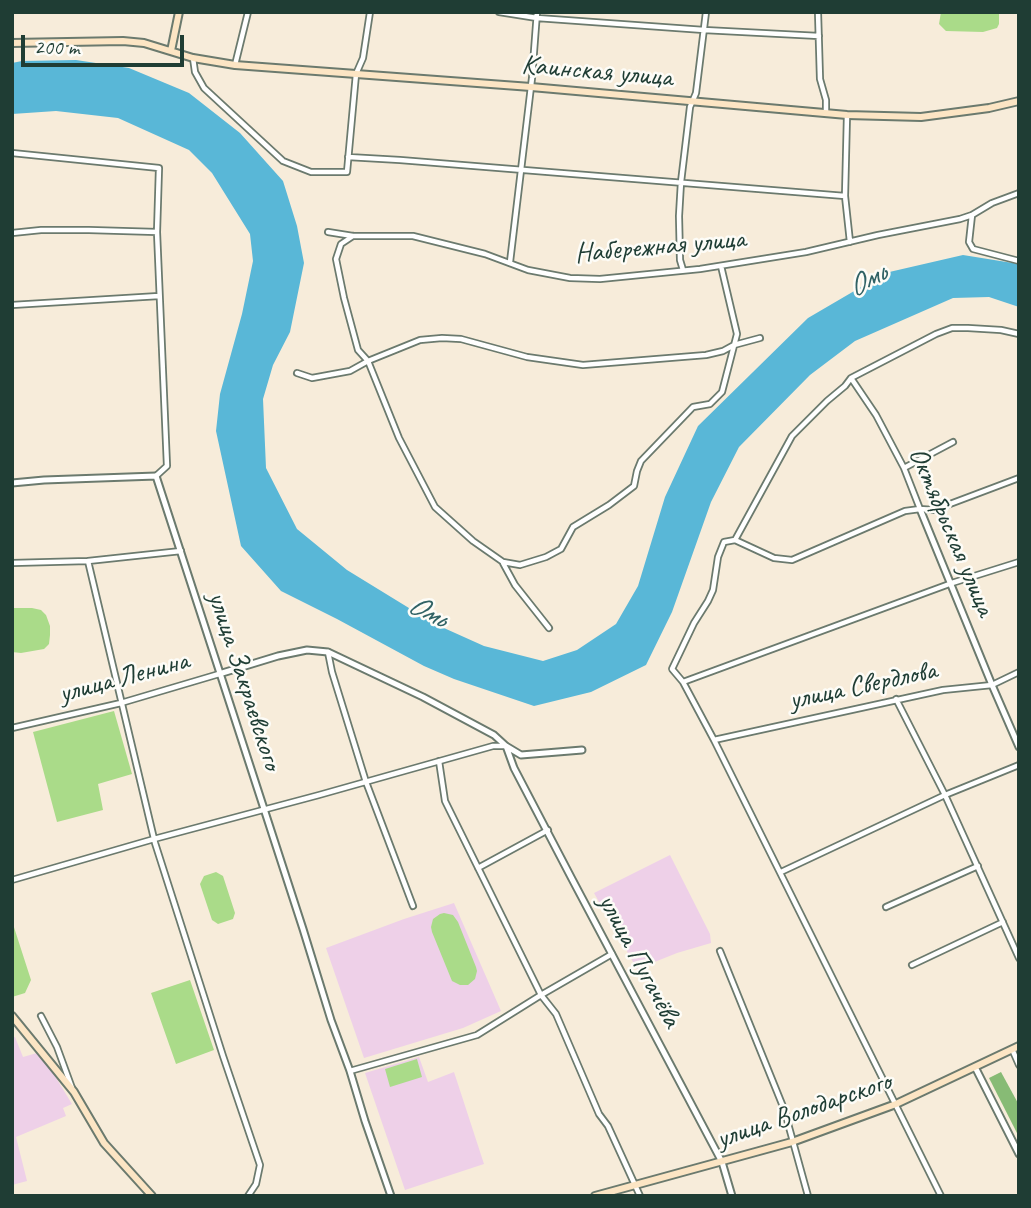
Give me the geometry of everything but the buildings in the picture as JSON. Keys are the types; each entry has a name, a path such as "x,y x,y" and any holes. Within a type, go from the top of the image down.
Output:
{"main road":[{"path":"171,51 179,12"},
{"name":"Каинская улица","path":"12,43 123,41 144,43 193,58 235,65 531,87 847,115 921,117 1018,102"},
{"path":"12,1016 74,1092 104,1143 152,1196"},
{"name":"улица Володарского","path":"595,1196 792,1142 896,1104 1015,1048"}],"street":[{"path":"235,65 248,12"},
{"path":"193,58 195,72 204,88 283,161 311,172 347,172 356,74 363,58 370,12"},
{"path":"499,12 704,30 818,36"},
{"path":"683,270 680,260 681,183 706,12"},
{"path":"818,12 820,79 826,100 826,113"},
{"path":"510,262 537,15"},
{"path":"847,115 845,196 850,242"},
{"path":"12,153 159,168 157,232 167,466 156,476 12,483"},
{"path":"348,157 845,196"},
{"name":"Набережная улица","path":"328,232 353,236 413,236 485,254 528,270 570,278 600,279 721,266 850,242 972,215 1019,192"},
{"path":"972,215 969,242 973,249 1019,261"},
{"path":"12,233 41,230 157,232"},
{"path":"353,236 341,244 336,259 358,350 368,362 399,439 435,507 473,541 503,562 520,565 561,549 573,527 609,506 634,486 641,461 693,407 710,404 722,392 737,334 721,266"},
{"path":"12,305 159,296"},
{"path":"735,540 792,436 851,378 920,341 952,328 984,328 1019,334"},
{"path":"298,373 312,378 350,371 419,341 442,338 461,339 527,356 583,365 706,355 761,338"},
{"name":"Октябрьская улица","path":"851,378 876,415 904,468 1019,747"},
{"path":"904,468 953,442"},
{"name":"улица Закраевского","path":"156,476 331,1020 391,1196"},
{"path":"941,1196 714,740 683,681 672,669 713,590 718,557 724,542 735,540 774,558 792,560 905,511 934,510 1019,478"},
{"path":"12,563 88,561 181,551"},
{"path":"88,561 155,839 260,1166 256,1184 248,1196"},
{"path":"503,562 515,585 549,628"},
{"path":"683,681 951,583 1019,562"},
{"name":"улица Ленина","path":"12,728 121,703 278,656 307,650 328,652"},
{"path":"328,652 423,697 494,735 521,755 583,750"},
{"path":"328,652 331,672 366,782 413,906"},
{"name":"улица Свердлова","path":"714,740 896,699 943,690 992,685 1019,672"},
{"path":"896,699 945,795 1019,958"},
{"path":"12,880 493,746 506,746"},
{"name":"улица Пугачёва","path":"506,746 514,768 722,1162 732,1196"},
{"path":"439,761 445,801 541,995 556,1014 598,1114 608,1126 640,1196"},
{"path":"781,872 945,795 1019,765"},
{"path":"478,868 548,831"},
{"path":"886,907 978,866"},
{"path":"912,965 1003,922"},
{"path":"720,951 784,1109 808,1196"},
{"path":"350,1071 477,1035 612,954"},
{"path":"41,1017 57,1047 74,1092"},
{"path":"1015,1048 1019,1065"},
{"path":"975,1067 1019,1154"}],"shaded area":[{"path":"670,855 710,934 711,943 637,969 594,893"},
{"path":"454,903 501,1011 463,1028 364,1058 326,948"},
{"path":"15,1037 23,1057 37,1053 50,1068 72,1104 63,1108 66,1116 16,1137 27,1181 12,1185 12,1038"},
{"path":"419,1057 428,1082 454,1072 484,1164 405,1190 365,1073"}],"green space":[{"path":"941,12 999,12 999,24 997,28 983,32 946,31 939,24"},
{"path":"12,608 32,608 41,610 46,615 50,635 49,644 44,649 12,652"},
{"path":"114,711 132,774 98,784 103,810 57,822 33,732"},
{"path":"216,872 223,876 235,913 233,919 218,924 212,920 200,884 204,876"},
{"path":"444,913 453,915 458,922 476,967 475,979 468,985 452,981 432,932 433,919"},
{"path":"12,921 31,980 25,993 12,997"},
{"path":"190,980 214,1050 176,1064 151,993"},
{"path":"417,1059 422,1077 390,1087 385,1069"},
{"path":"1001,1072 1019,1105 1019,1137 989,1078"}],"water":[{"name":"Омь","path":"76,60 129,68 189,93 240,133 283,181 297,226 304,263 290,332 273,365 263,399 266,468 297,529 347,570 435,624 484,646 543,661 577,650 616,624 638,586 665,497 698,426 808,318 885,273 963,255 1019,264 1019,307 989,297 953,298 855,341 810,375 739,447 711,502 672,612 646,665 591,692 534,706 424,666 281,591 241,546 216,431 220,394 253,261 250,234 212,173 189,150 118,118 56,111 12,114 12,63"}]}
